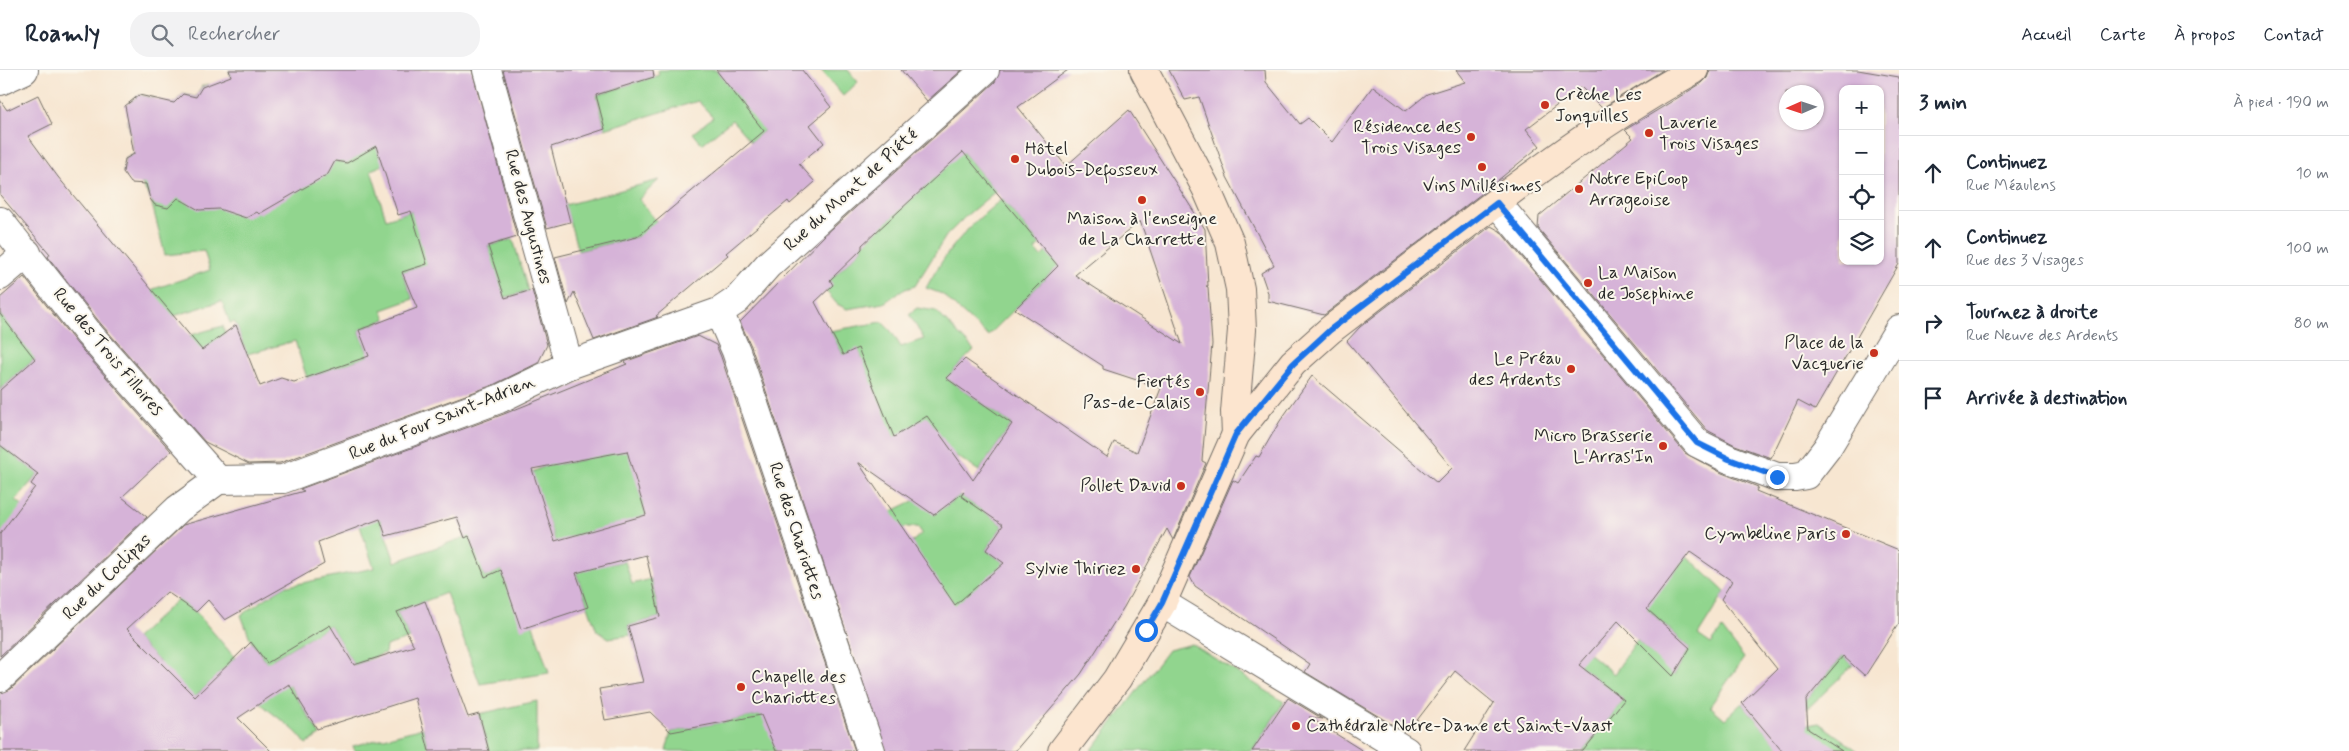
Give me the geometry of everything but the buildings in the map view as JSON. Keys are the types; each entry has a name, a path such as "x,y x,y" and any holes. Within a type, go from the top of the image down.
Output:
{"street":[{"path":"0,81 24,70"},
{"name":"Rue des Augustines","path":"487,70 568,365"},
{"name":"Rue du Mont de Piété","path":"719,312 737,300 768,265 986,70"},
{"path":"1144,70 1206,188 1230,243 1240,289 1242,330 1236,434"},
{"path":"1062,751 1117,679 1162,603 1236,434 1293,364 1314,343 1594,131 1640,100 1694,70"},
{"path":"1497,203 1697,443 1729,459 1777,477 1806,475 1827,448 1899,329"},
{"name":"Rue des Trois Filloires","path":"0,222 27,253 89,334 218,480"},
{"path":"0,276 27,253"},
{"name":"Rue du Four Saint-Adrien","path":"218,480 255,482 283,479 499,399 568,365 719,312"},
{"name":"Rue des Chariottes","path":"719,312 736,351 871,751"},
{"name":"Rue du Coclipas","path":"0,678 178,509 218,480"},
{"path":"1162,603 1406,751"}],"green space":[{"path":"229,70 287,70 368,99 383,165 371,170 386,219 411,211 443,260 402,272 413,299 382,310 386,319 359,330 369,356 307,378 295,341 247,354 235,322 230,323 222,301 148,324 127,298 210,270 204,251 165,255 151,200 142,184 123,172 125,159 134,153 128,122 129,103 139,95 154,98 162,111 168,109 183,94 196,97 202,86 209,84 211,90 236,96"},
{"path":"658,70 716,70 766,129 751,142 732,120 702,144 693,133 713,117 698,101 605,129 597,95 659,75"},
{"path":"821,70 848,70 858,82 843,96"},
{"path":"962,151 996,191 967,215 946,236 915,286 902,290 884,303 847,309 837,304 826,291 832,285 830,280 862,249 862,245"},
{"path":"659,180 639,199 660,226 653,233 578,251 565,205"},
{"path":"1002,199 1040,244 1035,250 1041,257 1081,214 1116,242 1053,271 988,336 942,294 926,288 942,261 959,239 978,219"},
{"path":"513,239 528,291 499,299 488,246"},
{"path":"917,308 936,311 974,350 946,378 1012,424 979,471 955,455 903,463 858,349 843,355 830,331 882,322 891,331 901,347 924,339 909,314"},
{"path":"0,314 37,357 0,390"},
{"path":"223,326 232,359 218,394 184,337"},
{"path":"644,435 636,478 646,515 611,564 625,561 632,584 651,579 660,617 628,626 631,635 609,638 597,631 576,573 556,544 532,472 559,460 560,464 581,460"},
{"path":"0,445 38,474 16,500 26,508 0,534"},
{"path":"960,495 1003,525 986,550 1024,577 941,617 912,542 922,533 918,527 906,527 886,535 888,513 917,499 945,507"},
{"path":"377,510 395,562 471,535 485,577 501,570 533,625 549,673 480,684 446,593 397,612 410,638 386,646 385,653 354,665 330,625 273,659 320,735 306,744 295,731 256,698 257,672 266,662 251,641 241,615 283,587 374,568 357,517"},
{"path":"1687,556 1725,592 1698,635 1711,644 1722,629 1744,658 1710,706 1725,719 1742,703 1781,749 1808,725 1819,723 1858,751 1842,751 1832,745 1826,751 1583,751 1624,700 1575,662 1587,652 1614,674 1637,640 1674,675 1690,648 1640,602 1672,575"},
{"path":"178,599 196,612 235,658 190,702 159,661 136,638"},
{"path":"1192,644 1284,702 1252,751 1091,751 1168,650"},
{"path":"1843,656 1853,665 1807,709 1806,700"},
{"path":"537,701 537,751 489,751 479,714"},
{"path":"791,709 776,751 666,751 671,732"},
{"path":"423,728 429,751 355,751 353,746"}],"place":[{"name":"Crèche Les Jonquilles","path":"1545,105"},
{"name":"Laverie Trois Visages","path":"1649,133"},
{"name":"Résidence des Trois Visages","path":"1471,137"},
{"name":"Hôtel Dubois-Defosseux","path":"1015,159"},
{"name":"Vins Millésimes","path":"1482,167"},
{"name":"Notre EpiCoop Arrageoise","path":"1579,189"},
{"name":"Maison à l'enseigne de La Charrette","path":"1142,200"},
{"name":"La Maison de Josephine","path":"1588,283"},
{"name":"Place de la Vacquerie","path":"1874,353"},
{"name":"Le Préau des Ardents","path":"1571,369"},
{"name":"Fiertés Pas-de-Calais","path":"1200,392"},
{"name":"Micro Brasserie L'Arras'In","path":"1663,446"},
{"name":"Pollet David","path":"1181,486"},
{"name":"Cymbeline Paris","path":"1846,534"},
{"name":"Sylvie Thiriez","path":"1136,569"},
{"name":"Chapelle des Chariottes","path":"741,687"},
{"name":"Cathédrale Notre-Dame et Saint-Vaast","path":"1296,726"}],"route":[{"path":"1146,630 1162,603 1236,434 1293,364 1330,330 1497,203 1697,443 1729,459 1777,477"}]}
